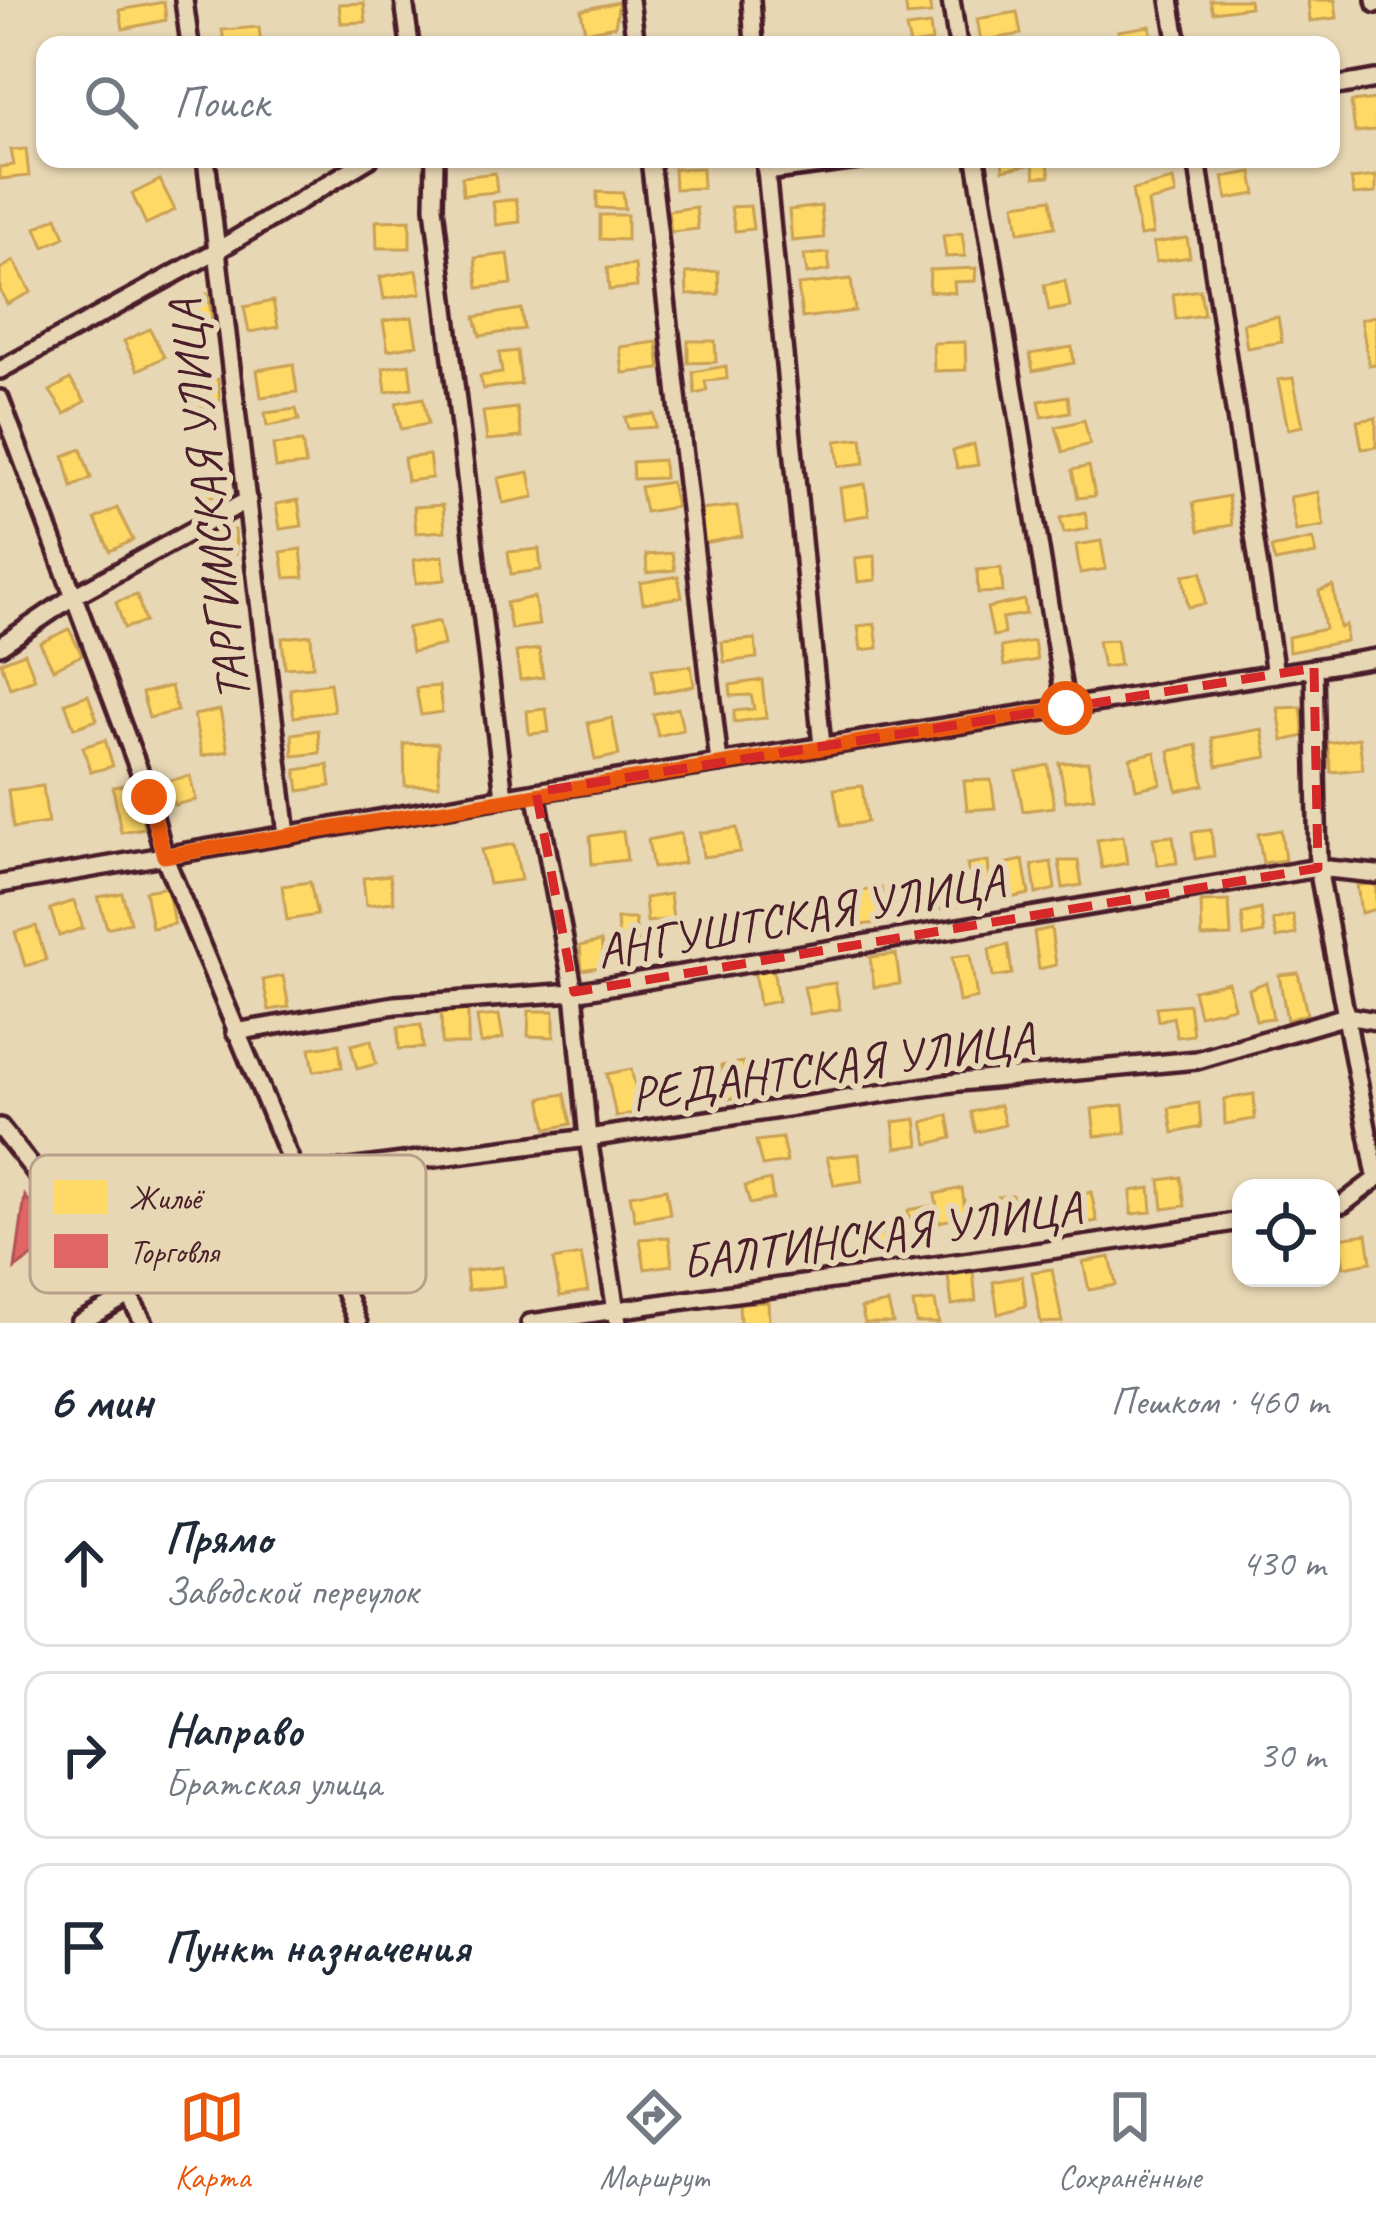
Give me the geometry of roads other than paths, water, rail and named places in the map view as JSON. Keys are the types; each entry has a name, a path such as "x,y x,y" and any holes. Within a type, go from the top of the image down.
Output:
{"street":[{"path":"184,0 189,36"},
{"path":"404,0 409,36"},
{"path":"630,0 635,36"},
{"path":"751,0 753,36"},
{"path":"951,0 957,36"},
{"path":"1170,0 1176,36"},
{"path":"1340,85 1376,79"},
{"name":"ТАРГИМСКАЯ УЛИЦА","path":"207,168 287,835"},
{"path":"0,370 218,250 354,168"},
{"path":"435,168 434,207 504,797"},
{"path":"651,168 719,763"},
{"path":"766,168 822,746"},
{"path":"977,168 1066,708"},
{"path":"1198,168 1276,674"},
{"path":"0,399 149,797 164,856 286,1155"},
{"path":"0,646 74,596 248,500"},
{"path":"0,884 504,797 1376,658"},
{"path":"1314,668 1318,868 1376,1177 1340,1204"},
{"path":"536,792 574,992 588,1138 616,1316"},
{"name":"АНГУШТСКАЯ УЛИЦА","path":"235,1032 395,1004 574,992 1318,868 1376,874"},
{"name":"РЕДАНТСКАЯ УЛИЦА","path":"426,1159 959,1082 1197,1060 1346,1016 1376,1021"},
{"path":"0,1127 30,1161"},
{"name":"БАЛТИНСКАЯ УЛИЦА","path":"530,1323 616,1316 718,1293 958,1265 1232,1222"},
{"path":"345,1293 358,1323"},
{"path":"79,1323 129,1295 144,1323"}]}
